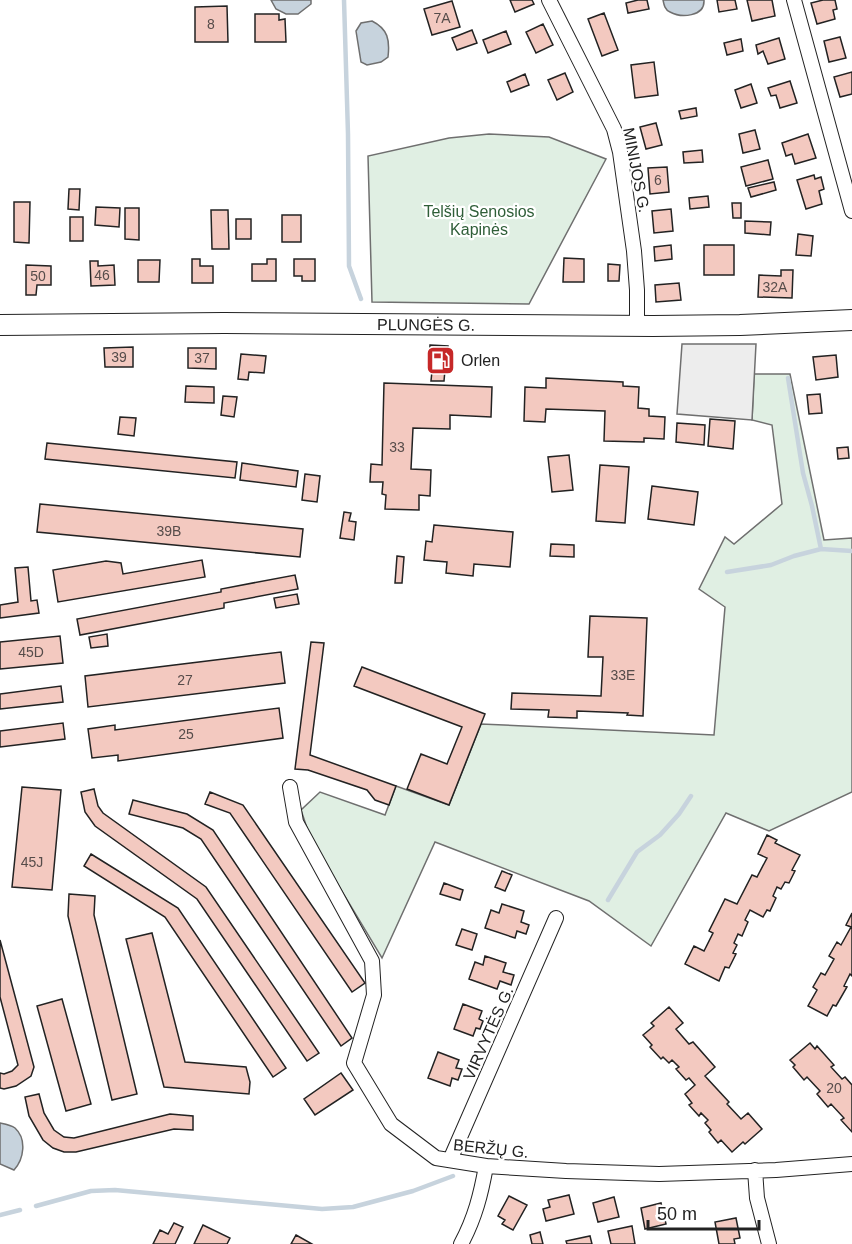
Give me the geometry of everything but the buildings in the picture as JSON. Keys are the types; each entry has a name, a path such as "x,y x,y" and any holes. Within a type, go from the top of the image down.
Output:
{"main road":[{"name":"PLUNGĖS G.","path":"0,325 224,322 740,325 852,320"}],"street":[{"name":"MINIJOS G.","path":"549,0 614,129 620,152 634,251 637,325"},
{"path":"794,0 852,211"},
{"name":"BERŽŲ G.","path":"290,787 296,822 372,961 374,995 354,1063 391,1124 436,1158 486,1166 659,1174 852,1164"},
{"name":"VIRVYTĖS G.","path":"450,1160 556,918"},
{"path":"461,1244 471,1225 480,1199 486,1166"},
{"path":"755,1170 757,1198 769,1244"}],"green space":[{"name":"Telšių Senosios Kapinės","path":"489,134 549,137 606,159 529,304 372,302 368,156 449,138"},
{"path":"754,374 790,374 824,540 852,538 852,792 769,831 726,813 651,946 589,901 435,842 382,958 311,840 301,810 320,792 385,815 396,786 449,805 481,724 714,735 725,607 699,589 725,537 734,544 782,504 772,425 752,420"}],"shaded area":[{"path":"271,0 311,0 311,4 298,14 286,14 276,9"},
{"path":"663,0 704,0 701,10 697,13 680,15 668,11"},
{"path":"372,21 385,31 389,45 388,57 381,62 367,65 361,62 356,31 361,23"},
{"path":"682,344 756,344 752,420 677,414"},
{"path":"0,1123 15,1128 23,1143 22,1155 14,1170 0,1164"}],"waterway":[{"path":"344,0 349,266 361,299"},
{"path":"788,378 803,473 821,549"},
{"path":"727,572 771,565 821,549 852,551"},
{"path":"608,900 637,852 660,835 679,814 691,796"},
{"path":"36,1206 91,1191 115,1190 322,1209 353,1207 413,1191 453,1176"},
{"path":"0,1215 20,1210"}],"place":[{"name":"Orlen","path":"440,360"}]}
